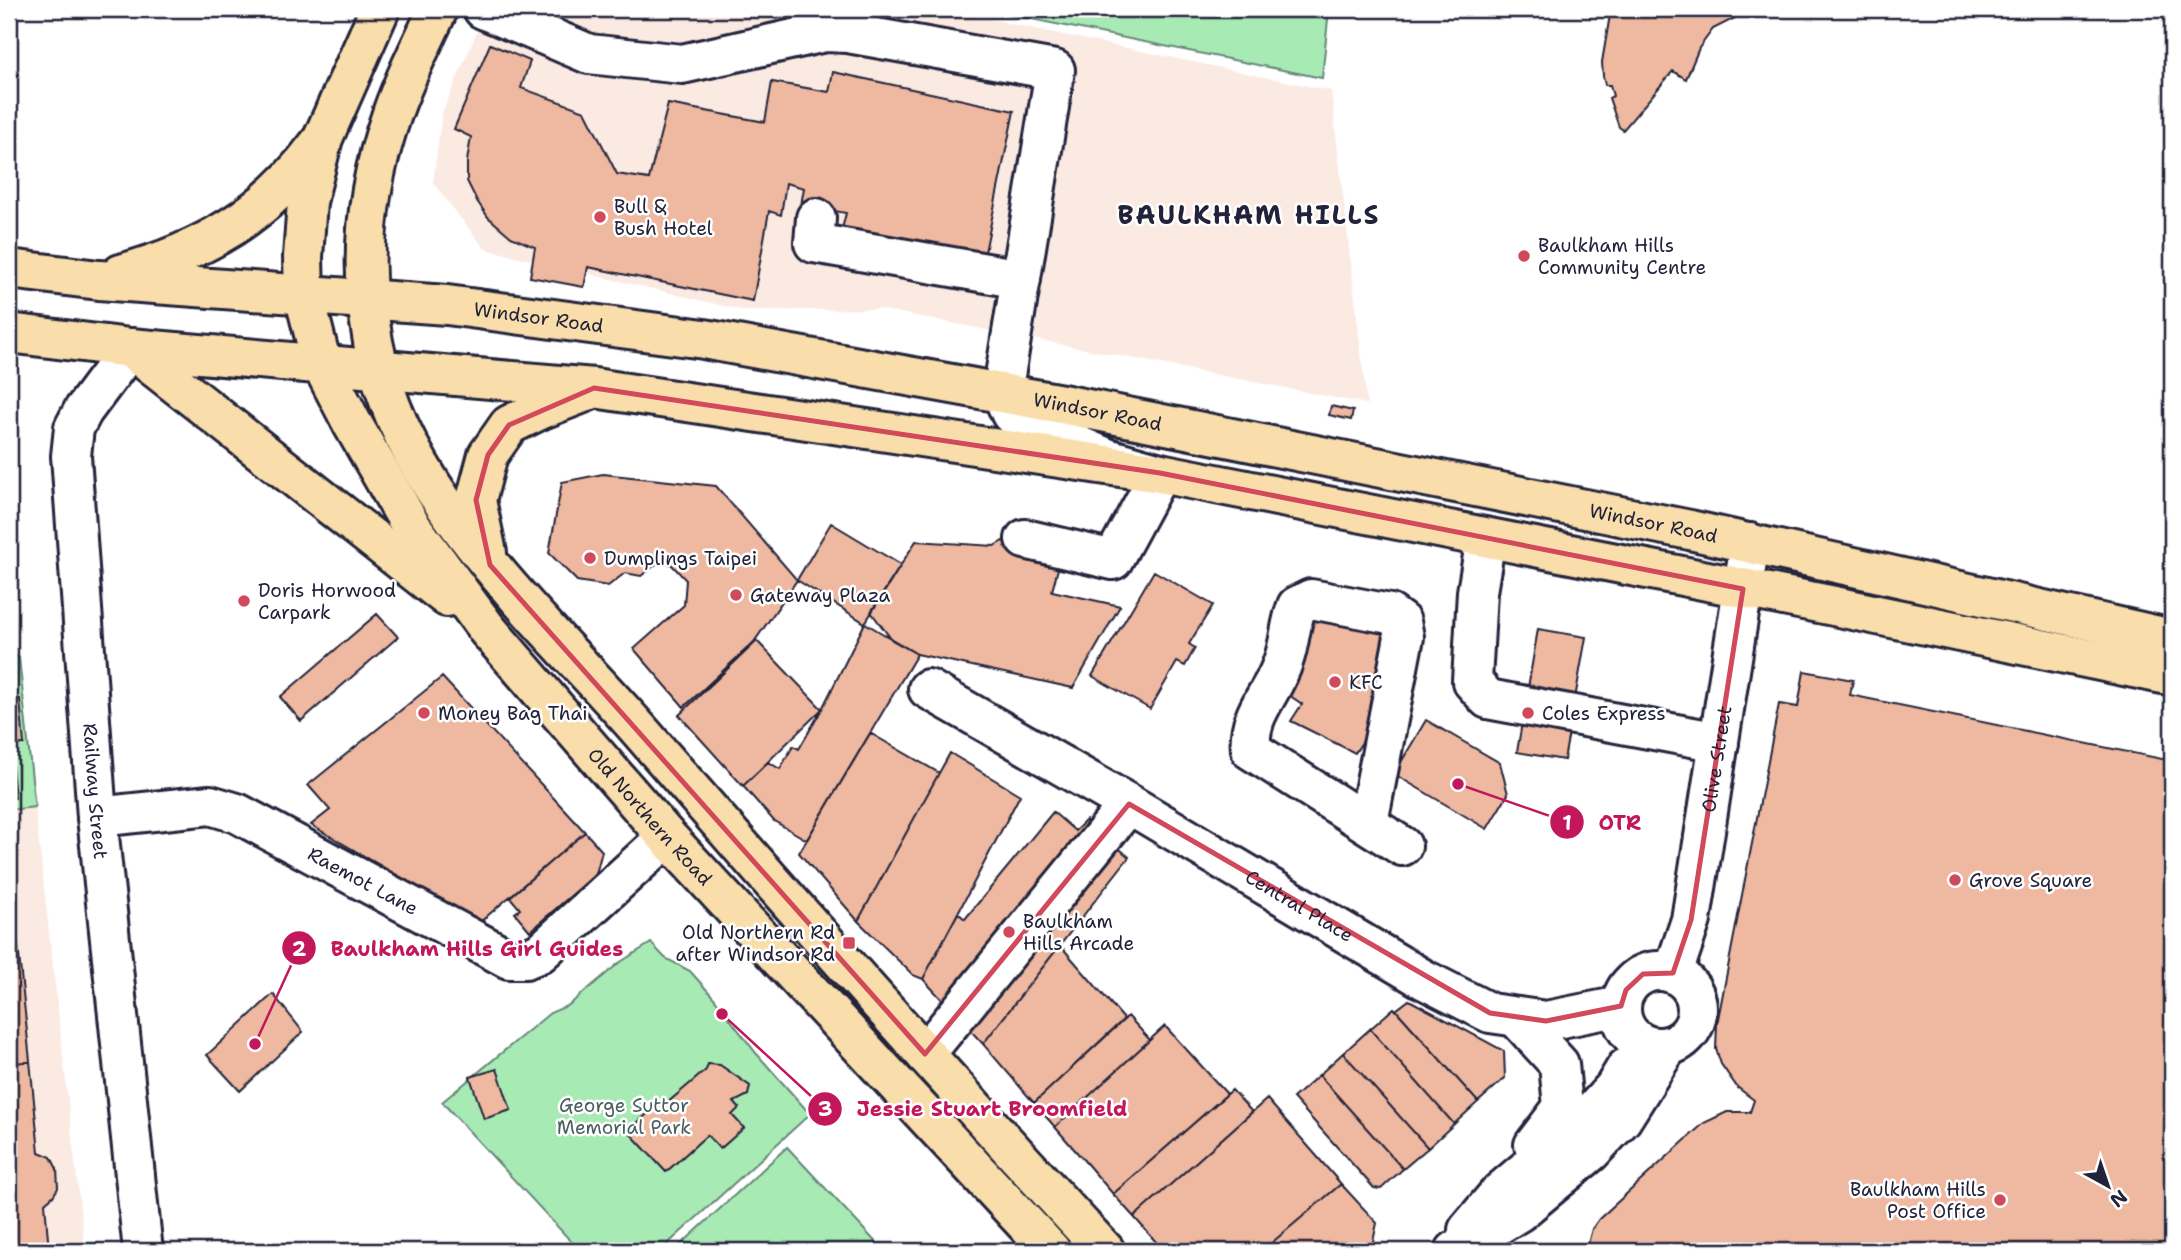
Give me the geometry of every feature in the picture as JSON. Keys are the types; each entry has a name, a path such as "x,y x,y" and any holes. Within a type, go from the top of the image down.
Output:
{"main road":[{"path":"99,280 188,252 225,233 296,174 323,138 380,9"},
{"path":"438,9 393,111 375,169 366,224 364,263 366,300 379,369 390,405 425,475 490,565 613,700 925,1054 1105,1251"},
{"name":"Old Northern Road","path":"323,138 307,202 303,257 304,295 322,365 411,526 487,629 667,837 1051,1251"},
{"name":"Windsor Road","path":"9,269 99,280 447,305 704,339 1062,404 1750,543 2172,639"},
{"path":"9,332 130,348 594,388 1160,473 2172,676"},
{"path":"130,348 487,629"},
{"path":"490,565 476,499 488,455 509,425 594,388"}],"street":[{"path":"483,9 589,54 649,61 682,64 825,32 848,33 1055,70 1002,394 1012,414 1021,421 1107,458 1160,473 1113,560 1025,539"},
{"path":"816,218 814,243 1021,279"},
{"name":"Railway Street","path":"130,348 96,392 74,428 71,456 97,817 143,1251"},
{"path":"1486,538 1477,592 1472,681 1488,699 1719,742"},
{"name":"Olive Street","path":"1673,973 1691,920 1750,543"},
{"path":"1368,823 1404,637 1401,622 1390,614 1311,599 1297,606 1293,616 1284,661 1252,720 1249,735 1251,750 1402,846"},
{"name":"Central Place","path":"928,689 1129,804 1423,979 1490,1013 1546,1021 1621,1006"},
{"path":"925,1054 1129,804"},
{"name":"Raemot Lane","path":"97,817 210,805 237,813 494,951 517,959 540,953 667,837"},
{"path":"1656,971 1673,973 1689,984 1695,995 1695,1021 1680,1041 1655,1045 1632,1035 1625,1025 1621,1006 1626,990 1643,974 1656,971"},
{"path":"1450,1251 1500,1192 1563,1107 1559,1064 1516,1017"},
{"path":"1500,1192 1587,1118 1655,1045"},
{"path":"1455,1251 1519,1212 1591,1152 1622,1119 1655,1045"}],"highlighted area":[{"path":"594,388 1160,473 1743,589 1691,920 1673,973 1643,974 1626,990 1621,1006 1546,1021 1490,1013 1129,804 925,1054 490,565 476,500 488,455 509,425"}],"shaded area":[{"path":"487,9 940,9 1331,91 1367,404 880,309 745,311 485,249 433,183 442,113"},
{"path":"9,539 19,658 9,652"},
{"path":"35,807 85,1251 9,1251 9,810"}],"green space":[{"path":"982,9 1329,9 1322,78"},
{"path":"9,652 19,658 35,807 9,810"},
{"name":"George Suttor Memorial Park","path":"651,943 665,958 690,971 756,1053 810,1114 660,1251 580,1251 442,1102 550,1013 569,1005 619,963"},
{"path":"787,1147 884,1251 674,1251"}],"building":[{"path":"1611,9 1749,9 1713,29 1699,48 1686,79 1673,71 1623,130 1619,127 1609,98 1613,96 1610,85 1605,85 1603,76 1602,62"},
{"path":"490,44 530,61 521,88 585,111 617,174 649,179 668,104 765,122 772,82 829,92 833,72 1014,111 984,257 840,237 846,213 801,205 804,188 786,183 781,215 769,211 753,301 588,267 584,287 530,277 535,247 511,237 488,217 477,201 467,181 471,137 454,129"},
{"path":"1331,406 1353,411 1351,420 1329,415"},
{"name":"Gateway Plaza","path":"603,474 716,486 797,580 754,642 684,707 634,649 684,605 686,580 671,564 659,562 641,576 625,573 608,586 577,581 549,553 562,482"},
{"path":"831,523 901,565 865,623 797,580"},
{"path":"1008,538 1060,561 1052,591 1120,606 1073,688 917,654 892,640 871,612 916,541 994,546"},
{"path":"1154,571 1213,605 1189,644 1195,648 1185,666 1177,662 1150,709 1092,676"},
{"path":"377,614 398,637 301,721 280,697"},
{"name":"KFC","path":"1310,615 1391,625 1371,728 1355,753 1291,721 1302,704 1286,693"},
{"path":"865,623 917,654 807,840 774,821 743,786 768,762 780,769 793,746 799,749"},
{"path":"1538,629 1586,637 1564,760 1517,752"},
{"path":"757,641 822,709 743,786 679,715"},
{"name":"Grove Square","path":"1804,671 1853,680 1850,695 2172,761 2172,1251 1586,1251 1592,1229 1599,1219 1704,1123 1727,1112 1750,1112 1754,1100 1737,1087 1721,1064 1716,1049 1717,1024 1779,704 1798,707"},
{"path":"442,677 585,832 479,923 311,825 330,810 308,785"},
{"path":"20,699 24,744 10,745 15,798 9,799 9,701"},
{"path":"1426,720 1500,763 1508,794 1487,829 1394,774"},
{"path":"870,733 939,773 858,921 799,853"},
{"path":"950,753 1020,795 923,979 913,975 858,921"},
{"path":"9,810 17,893 9,894"},
{"name":"Baulkham Hills Arcade","path":"1053,812 1075,831 1086,820 1129,857 983,1044 923,979 958,913 965,919"},
{"path":"585,832 602,851 596,874 530,931 515,913 520,909 510,897"},
{"path":"9,926 16,926 30,1061 9,1064"},
{"path":"1060,945 1124,1019 1034,1103 983,1044"},
{"path":"273,994 303,1032 240,1091 207,1055"},
{"path":"1409,1000 1504,1051 1505,1078 1478,1102 1396,1010"},
{"path":"1394,1008 1478,1102 1454,1124 1370,1029"},
{"path":"1128,1016 1150,1040 1055,1127 1034,1103"},
{"path":"1165,1026 1227,1094 1113,1194 1055,1127"},
{"path":"1370,1029 1454,1124 1428,1148 1343,1053"},
{"path":"1343,1053 1428,1148 1403,1169 1319,1075"},
{"path":"30,1061 39,1152 51,1157 57,1169 58,1188 45,1203 49,1251 9,1251 9,1064"},
{"path":"708,1064 720,1065 750,1086 748,1095 734,1102 739,1108 732,1115 744,1128 720,1149 707,1135 666,1172 628,1131 664,1099 667,1103 706,1070"},
{"path":"497,1069 511,1110 484,1119 470,1077"},
{"path":"1319,1075 1403,1169 1381,1189 1374,1188 1293,1098"},
{"path":"1232,1090 1252,1112 1134,1217 1113,1194"},
{"path":"1267,1099 1341,1184 1262,1251 1164,1251 1134,1217"},
{"path":"1341,1184 1377,1223 1371,1251 1262,1251"}],"place":[{"name":"Bull & Bush Hotel","path":"600,217"},
{"name":"Baulkham Hills Community Centre","path":"1524,256"},
{"name":"Dumplings Taipei","path":"590,558"},
{"name":"Gateway Plaza","path":"736,595"},
{"name":"Doris Horwood Carpark","path":"244,601"},
{"name":"KFC","path":"1335,682"},
{"name":"Money Bag Thai","path":"424,713"},
{"name":"Coles Express","path":"1528,713"},
{"name":"OTR","path":"1458,784"},
{"name":"Grove Square","path":"1955,880"},
{"name":"Baulkham Hills Arcade","path":"1009,932"},
{"name":"Old Northern Rd after Windsor Rd","path":"849,943"},
{"name":"Jessie Stuart Broomfield","path":"722,1014"},
{"name":"Baulkham Hills Girl Guides","path":"255,1044"},
{"name":"Baulkham Hills Post Office","path":"2000,1200"}],"district":[{"name":"BAULKHAM HILLS","path":"1249,215"}]}
